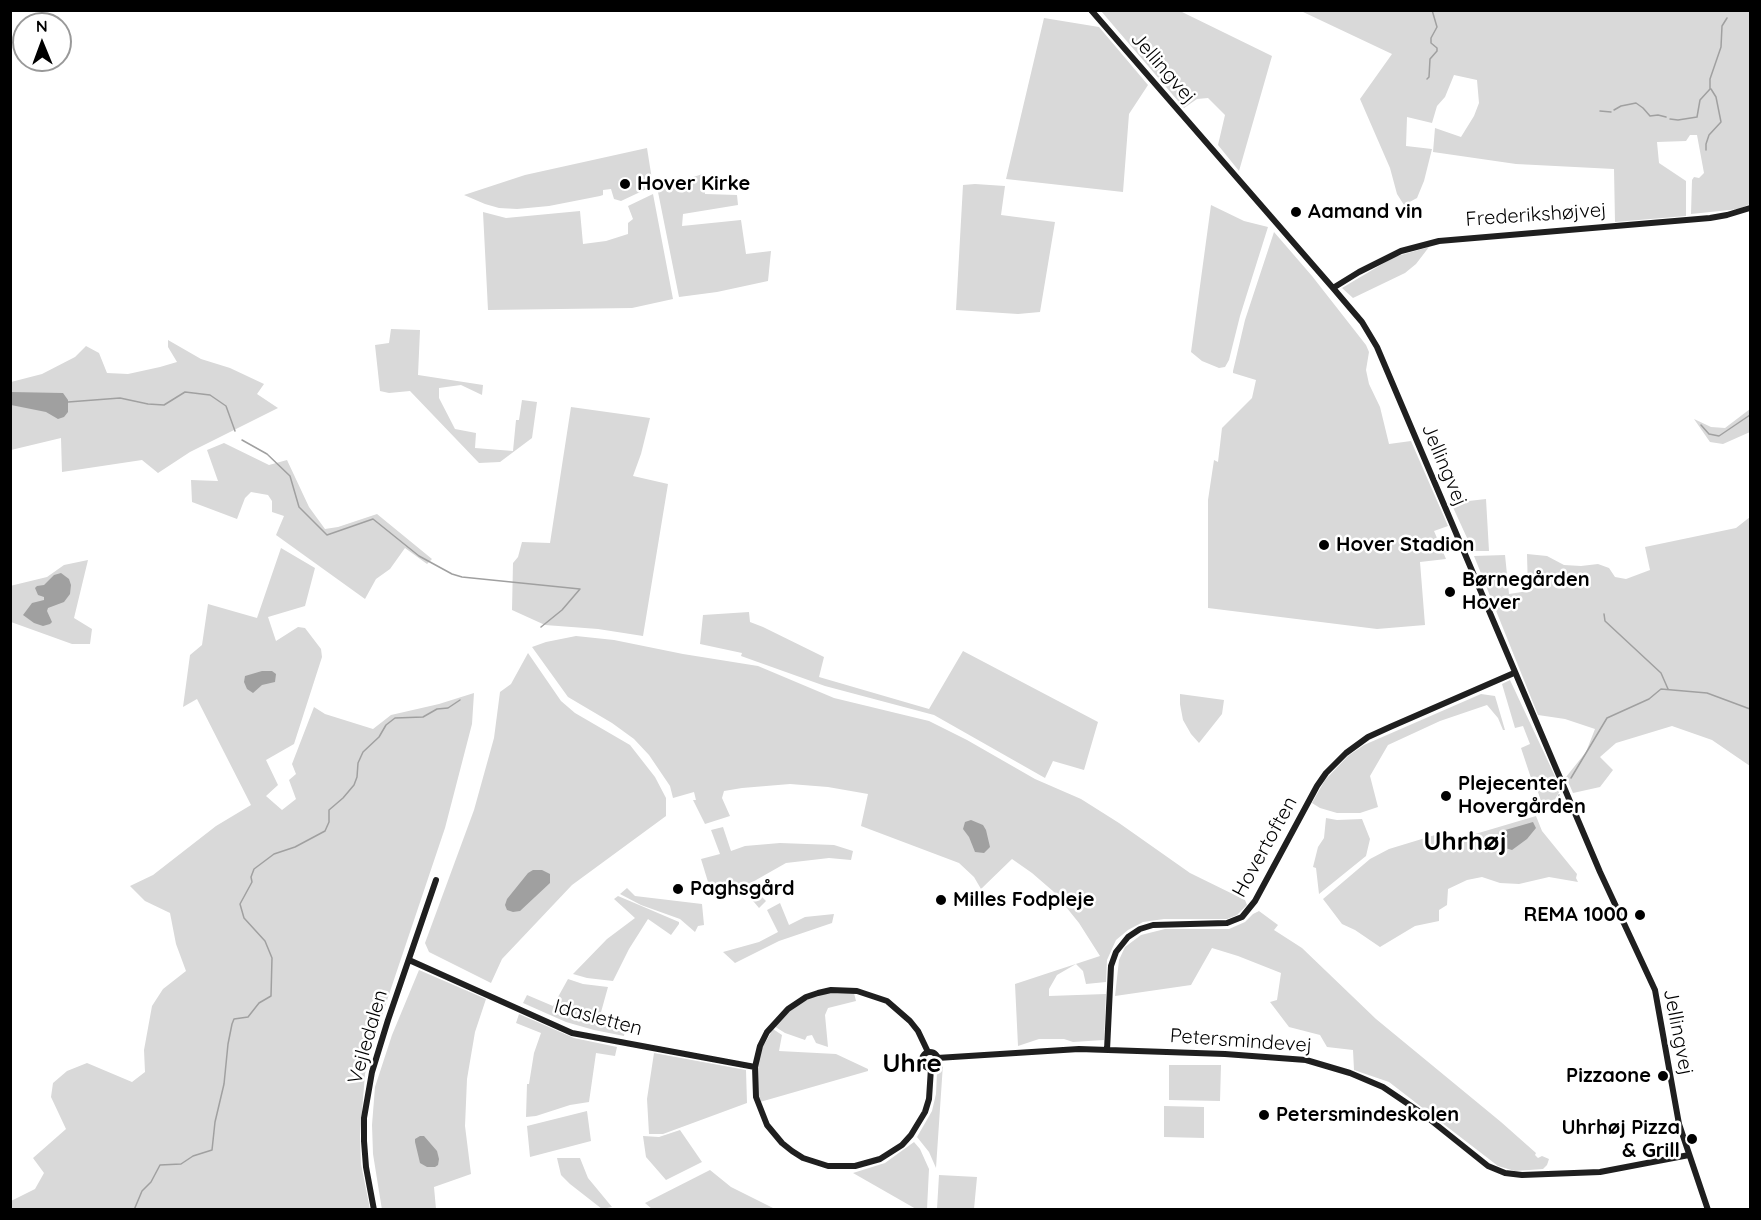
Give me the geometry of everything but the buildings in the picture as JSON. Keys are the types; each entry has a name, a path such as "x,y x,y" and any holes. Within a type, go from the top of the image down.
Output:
{"street":[{"name":"Jellingvej","path":"1091,10 1362,322 1377,347 1514,673 1654,990 1679,1124 1708,1209"},
{"name":"Frederikshøjvej","path":"1333,288 1401,251 1439,241 1710,218 1750,208"},
{"name":"Hovertoften","path":"1107,1050 1111,966 1116,952 1128,937 1140,929 1153,925 1224,924 1240,919 1255,901 1321,779 1346,753 1379,732 1514,673"},
{"name":"Vejledalen","path":"374,1209 366,1167 364,1141 367,1095 378,1049 436,880"},
{"name":"Idasletten","path":"409,960 572,1033 755,1067"},
{"path":"831,990 866,993 887,1001 910,1021 918,1031 928,1052 938,1058 936,1065 932,1068 929,1099 919,1124 902,1145 880,1159 855,1166 839,1167 803,1158 792,1152 773,1134 758,1104 754,1082 755,1067 760,1046 780,1015 806,997 831,990"},
{"name":"Petersmindevej","path":"938,1058 1107,1050 1271,1057 1323,1064 1361,1077 1383,1088 1423,1114 1488,1166 1513,1175 1600,1172 1689,1155"},
{"path":"928,1052 923,1055 922,1061 926,1067 932,1068"}],"shaded area":[{"path":"1101,11 1180,11 1272,56 1239,171 1218,145 1225,115 1208,98 1197,99 1184,108"},
{"path":"1301,11 1750,11 1750,204 1739,209 1691,214 1692,180 1704,173 1697,135 1690,135 1686,141 1657,142 1659,163 1686,181 1686,216 1615,222 1614,169 1516,164 1433,152 1435,128 1461,137 1479,103 1477,80 1454,75 1445,97 1437,106 1432,123 1407,117 1406,146 1432,149 1417,198 1404,205 1397,194 1390,168 1360,99 1392,54"},
{"path":"1044,18 1099,27 1148,85 1129,114 1123,192 1006,179"},
{"path":"647,148 653,186 621,201 614,199 611,189 603,190 603,195 600,196 549,206 517,209 499,208 464,195 525,175"},
{"path":"703,174 705,194 737,195 738,205 683,214 682,226 741,220 746,254 771,251 768,281 717,292 679,297 658,192 673,183"},
{"path":"963,185 1005,186 1001,215 1055,222 1040,312 1018,314 956,310"},
{"path":"653,194 673,299 632,308 488,310 483,212 506,218 580,211 583,244 606,241 628,234 628,223 633,219 628,206"},
{"path":"1211,205 1244,221 1268,227 1240,316 1229,360 1225,367 1219,368 1202,361 1191,352"},
{"name":"Hover Stadion","path":"1274,232 1366,345 1369,352 1366,370 1369,384 1380,407 1389,444 1411,441 1448,526 1434,531 1446,559 1420,562 1425,625 1377,629 1208,608 1208,500 1214,460 1218,462 1222,428 1252,398 1256,380 1233,373 1233,371 1245,320"},
{"path":"1429,247 1416,264 1405,273 1353,298 1342,288 1394,257"},
{"path":"391,329 420,330 418,375 483,385 482,395 461,385 439,388 439,398 455,429 476,433 475,448 513,451 516,420 519,420 522,400 537,402 532,438 500,462 479,463 410,391 389,393 380,391 375,345 389,343"},
{"path":"168,340 201,359 230,368 264,384 257,394 278,408 190,452 158,473 142,460 62,472 61,438 11,450 11,382 42,374 75,357 86,346 99,353 107,373 128,374 160,367 177,362 168,347"},
{"path":"11,392 63,393 68,400 68,412 64,417 58,419 46,412 11,405"},
{"path":"571,407 650,418 633,476 668,484 643,636 598,629 545,625 512,610 513,563 518,557 522,542 550,543"},
{"path":"1750,409 1750,432 1723,444 1710,442 1694,419 1711,427 1725,428"},
{"path":"224,443 269,465 287,460 309,507 325,529 377,514 432,559 427,564 405,548 390,569 376,579 365,599 276,535 284,516 272,512 272,501 268,495 251,492 245,498 237,519 192,502 191,480 218,481 207,450"},
{"path":"1486,499 1489,551 1473,551 1451,503"},
{"path":"1750,517 1750,766 1712,740 1672,726 1616,743 1600,757 1613,770 1600,787 1573,793 1566,777 1586,752 1595,729 1565,719 1538,715 1474,556 1505,555 1509,594 1528,591 1527,554 1547,556 1564,565 1598,564 1609,568 1615,577 1626,579 1650,570 1645,547 1736,528"},
{"path":"281,548 315,568 305,606 268,617 276,641 298,627 305,628 321,649 322,657 294,744 266,760 278,785 266,796 282,810 296,799 289,780 296,774 292,764 314,707 325,714 373,729 391,715 474,693 472,724 445,828 374,1039 365,1074 360,1136 361,1164 370,1209 11,1210 11,1201 35,1189 44,1173 33,1158 66,1129 51,1097 53,1083 67,1071 87,1063 132,1082 145,1072 144,1050 152,1006 163,989 186,971 176,944 170,913 145,901 130,886 153,875 216,826 251,805 197,699 183,707 190,655 202,645 208,604 257,618"},
{"path":"88,560 74,618 92,629 90,644 72,644 11,622 10,586 47,577 64,565"},
{"path":"61,573 69,579 70,594 64,602 48,608 52,622 50,624 43,626 34,623 23,615 32,603 44,600 35,588 44,585 54,575"},
{"path":"749,612 750,622 824,657 819,677 929,709 963,651 1098,722 1084,770 1053,761 1045,778 934,715 825,686 741,656 742,653 700,644 703,615"},
{"path":"576,636 614,640 758,666 834,698 929,721 1035,779 1081,799 1190,873 1245,900 1247,905 1237,915 1227,919 1164,919 1143,922 1128,930 1116,940 1107,960 1106,982 1086,984 1083,971 1076,964 1057,975 1049,989 1049,996 1106,994 1104,1040 1073,1042 1064,1039 1039,1039 1018,1046 1015,984 1100,956 1079,923 1054,892 1012,859 981,889 974,877 959,863 861,826 868,794 828,787 790,784 724,791 722,798 730,816 705,824 693,800 696,800 694,792 673,798 670,786 649,755 634,739 612,723 568,697 532,647"},
{"path":"528,653 561,701 575,713 630,745 655,777 666,798 666,816 572,885 502,959 491,983 429,952 425,943 474,810 494,738 500,692 511,684"},
{"path":"262,671 272,671 276,674 275,682 262,685 253,693 247,689 244,682 245,676"},
{"path":"1510,680 1561,789 1554,801 1541,814 1542,804 1521,748 1530,744 1523,726 1515,728 1502,684"},
{"path":"1180,694 1224,700 1222,714 1199,743 1183,720"},
{"path":"1481,694 1495,696 1505,730 1487,705 1440,721 1388,745 1370,776 1378,807 1360,813 1337,813 1312,803 1325,780 1348,756 1364,745"},
{"path":"1536,816 1542,831 1577,874 1578,882 1549,877 1519,884 1500,883 1482,877 1467,880 1448,889 1447,905 1439,910 1439,921 1415,926 1380,947 1342,924 1323,899 1370,859 1389,849 1435,835 1465,837"},
{"path":"1326,818 1362,819 1370,839 1366,856 1319,894 1316,868 1313,867 1318,847 1324,838"},
{"path":"971,820 983,825 986,830 990,847 984,853 975,852 963,829 965,822"},
{"path":"1533,822 1536,828 1527,839 1512,850 1505,848 1500,839 1502,831"},
{"path":"723,827 731,851 745,846 780,843 834,845 853,851 851,860 829,858 786,863 749,884 766,901 759,908 743,889 712,895 701,859 720,854 711,830"},
{"path":"533,870 542,870 550,874 550,883 520,911 507,910 505,905 507,899"},
{"path":"627,888 635,896 702,904 704,925 698,926 695,932 680,919 641,905 620,894"},
{"path":"618,896 679,922 679,924 671,935 648,919 613,981 573,974 607,939 635,918 614,899"},
{"path":"780,903 789,925 805,917 834,914 832,923 779,941 735,963 723,952 759,942 778,932 767,910"},
{"path":"1259,911 1278,925 1274,930 1302,948 1376,1019 1501,1122 1536,1153 1538,1158 1542,1156 1549,1159 1547,1165 1543,1169 1515,1171 1498,1166 1389,1082 1354,1070 1353,1050 1327,1047 1320,1035 1289,1027 1270,1002 1277,1000 1281,973 1238,956 1212,948 1191,985 1115,996 1119,960 1125,947 1141,935 1165,929 1229,929 1245,922"},
{"path":"419,970 486,999 475,1032 467,1079 465,1126 471,1174 434,1187 436,1209 382,1210 373,1154 372,1125 375,1087 392,1035"},
{"path":"568,979 583,984 608,987 598,1023 625,1029 624,1036 566,1022 523,1003 527,995 553,1006"},
{"path":"831,992 854,993 856,1001 828,1008 825,1015 828,1047 816,1043 812,1035 807,1036 805,1040 785,1033 774,1026 797,1005 810,998"},
{"path":"519,1014 574,1038 617,1047 615,1056 596,1053 589,1102 526,1117 527,1084 529,1084 534,1053 541,1033 516,1023"},
{"path":"773,1029 782,1035 779,1051 836,1054 868,1071 760,1102 757,1086 758,1065 761,1050"},
{"path":"654,1053 746,1070 747,1103 663,1134 649,1134 647,1099"},
{"path":"943,1064 936,1168 929,1152 917,1137 932,1111 936,1094 937,1072"},
{"path":"1169,1065 1221,1065 1220,1101 1169,1100"},
{"path":"1164,1106 1204,1107 1204,1138 1164,1137"},
{"path":"587,1111 591,1141 530,1157 527,1126"},
{"path":"680,1130 702,1162 666,1180 646,1157 643,1136 659,1137"},
{"path":"424,1136 437,1151 439,1159 435,1167 427,1167 420,1163 415,1139"},
{"path":"914,1142 920,1149 929,1169 927,1209 916,1209 853,1173 885,1163"},
{"path":"557,1158 580,1158 588,1178 612,1207 602,1209 570,1184 561,1175"},
{"path":"710,1170 731,1187 775,1209 652,1209 645,1203"},
{"path":"939,1175 977,1177 974,1209 937,1209"}],"waterway":[{"path":"1427,79 1430,59 1437,51 1431,43 1437,27 1432,10"},
{"path":"1670,119 1697,117 1700,100 1710,89 1710,79 1721,47 1722,26 1727,18"},
{"path":"1706,150 1709,135 1721,122 1716,97 1711,89"},
{"path":"1614,110 1636,103 1650,116 1666,117"},
{"path":"1600,111 1611,112"},
{"path":"68,402 120,398 164,405 185,392 210,395 226,406 235,431"},
{"path":"1701,425 1709,434 1719,436 1750,415"},
{"path":"242,440 267,454 290,476 299,507 327,535 373,519 419,556 452,574 462,577 580,589 562,610 541,627"},
{"path":"1604,614 1605,621 1661,673 1668,689"},
{"path":"1571,778 1607,718 1649,699 1661,689 1707,693 1750,709"},
{"path":"134,1210 142,1191 151,1182 160,1165 181,1164 193,1156 212,1150 232,1024 234,1019 248,1017 259,1003 271,996 272,958 265,941 244,918 240,904 252,882 254,869 274,854 295,847 325,831 329,822 329,810 354,785 358,763 363,752 379,737 386,725 395,718 423,717 437,709 448,708 460,700"},
{"path":"1550,808 1555,804 1559,795"}],"place":[{"name":"Hover Kirke","path":"625,184"},
{"name":"Aamand vin","path":"1296,212"},
{"name":"Hover Stadion","path":"1324,545"},
{"name":"Børnegården Hover","path":"1450,592"},
{"name":"Plejecenter Hovergården","path":"1446,796"},
{"name":"Paghsgård","path":"678,889"},
{"name":"Milles Fodpleje","path":"941,900"},
{"name":"REMA 1000","path":"1640,915"},
{"name":"Pizzaone","path":"1663,1076"},
{"name":"Petersmindeskolen","path":"1264,1115"},
{"name":"Uhrhøj Pizza & Grill","path":"1692,1139"}],"district":[{"name":"Uhrhøj","path":"1465,842"},
{"name":"Uhre","path":"912,1064"}]}
